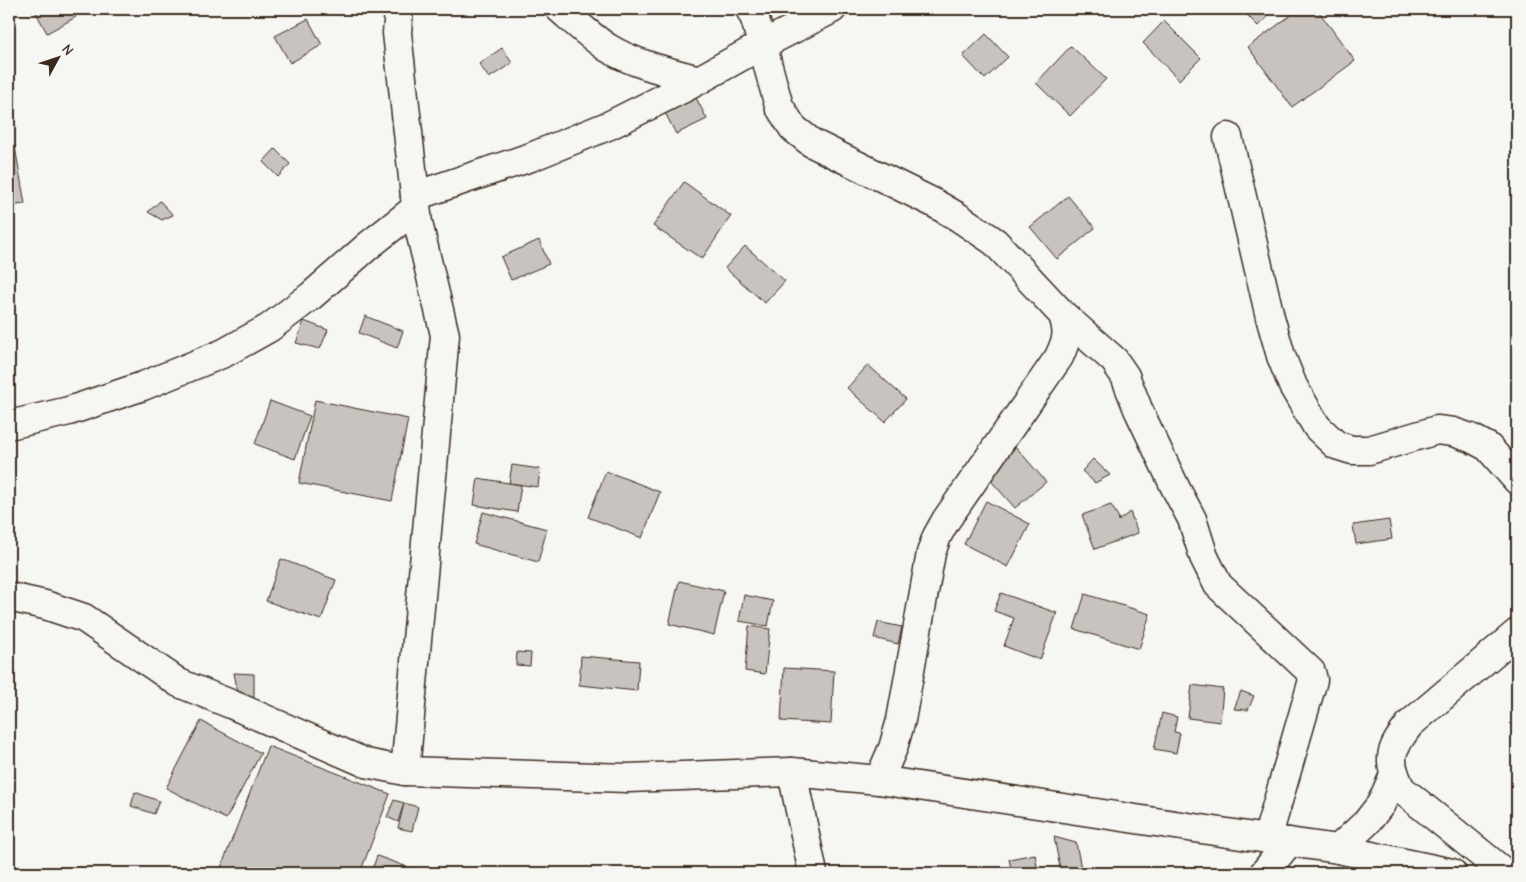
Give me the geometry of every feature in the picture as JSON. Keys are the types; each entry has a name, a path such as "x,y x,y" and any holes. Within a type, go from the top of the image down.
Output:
{"street":[{"path":"399,9 397,33 415,202 418,223 445,336 405,771"},
{"path":"560,9 609,48 640,63 699,80"},
{"path":"750,9 755,19 779,106 793,128 812,143 934,203 995,242 1063,315 1114,360 1125,376 1138,409 1192,519 1204,557 1218,585 1311,672 1313,680 1278,841 1264,873"},
{"path":"9,425 69,410 143,386 224,352 269,328 290,312 415,202 610,125 832,9"},
{"path":"1228,136 1270,317 1281,356 1293,386 1317,427 1336,444 1352,450 1369,450 1437,430 1453,432 1471,438 1488,447 1517,480"},
{"path":"879,780 893,748 901,720 931,553 937,536 946,520 1059,357 1066,341 1068,329 1063,315"},
{"path":"9,597 45,604 84,618 179,684 233,705 366,763 405,771 628,778 792,772 879,780 1338,849 1452,873"},
{"path":"1505,873 1401,789 1394,775 1391,756 1398,740 1410,724 1517,633"},
{"path":"792,772 813,873"},
{"path":"1338,849 1367,822 1380,804 1394,775"}],"building":[{"path":"34,9 71,9 76,17 47,33"},
{"path":"1241,9 1261,9 1268,17 1258,26"},
{"path":"1299,9 1317,9 1355,61 1292,107 1248,47"},
{"path":"308,19 322,45 290,63 275,36"},
{"path":"1164,21 1201,58 1179,80 1143,43"},
{"path":"986,34 1008,57 985,79 963,56"},
{"path":"1071,46 1106,79 1070,116 1036,83"},
{"path":"502,48 512,63 489,78 479,64"},
{"path":"692,90 707,119 676,134 661,105"},
{"path":"14,141 25,204 9,206 9,142"},
{"path":"275,149 290,164 278,177 263,162"},
{"path":"684,182 731,216 702,259 653,226"},
{"path":"1068,196 1095,228 1057,259 1030,227"},
{"path":"160,201 173,215 162,220 148,212"},
{"path":"539,240 549,264 511,280 501,257"},
{"path":"745,246 785,281 765,303 725,268"},
{"path":"365,316 403,331 397,348 359,333"},
{"path":"304,321 328,330 320,349 296,343"},
{"path":"868,365 906,399 885,422 847,388"},
{"path":"315,400 408,419 392,501 299,483"},
{"path":"270,401 310,416 295,459 255,444"},
{"path":"1016,447 1046,482 1015,508 985,474"},
{"path":"1093,459 1110,475 1095,483 1082,471"},
{"path":"512,465 540,469 538,487 509,483"},
{"path":"606,471 660,492 642,538 588,517"},
{"path":"478,478 521,485 517,512 474,505"},
{"path":"986,501 1030,524 1008,567 964,544"},
{"path":"1111,505 1119,518 1118,521 1130,512 1138,533 1095,549 1082,515"},
{"path":"483,512 547,529 538,562 474,544"},
{"path":"1389,520 1392,539 1356,544 1353,525"},
{"path":"281,559 336,580 321,620 266,601"},
{"path":"679,581 724,591 714,635 669,624"},
{"path":"1001,593 1057,613 1040,660 1004,646 1014,618 994,611"},
{"path":"1085,594 1150,614 1139,649 1074,629"},
{"path":"744,595 773,601 768,626 739,621"},
{"path":"878,622 902,627 898,644 874,638"},
{"path":"749,626 770,629 765,674 745,671"},
{"path":"517,652 531,653 530,666 516,665"},
{"path":"581,656 639,661 637,691 579,685"},
{"path":"784,668 834,671 831,724 781,721"},
{"path":"234,673 254,674 254,705 239,698"},
{"path":"1192,685 1223,689 1220,722 1188,718"},
{"path":"1241,691 1254,696 1248,710 1234,709"},
{"path":"1162,713 1177,717 1174,732 1180,733 1176,753 1154,749"},
{"path":"201,721 261,753 226,819 166,788"},
{"path":"268,746 390,794 360,873 219,873"},
{"path":"135,792 159,801 154,814 131,806"},
{"path":"394,800 404,803 398,822 387,817"},
{"path":"404,803 418,807 412,831 398,828"},
{"path":"1054,837 1076,843 1082,873 1061,873"},
{"path":"1035,854 1038,873 1012,873 1009,859"},
{"path":"377,856 424,873 371,873"}]}
